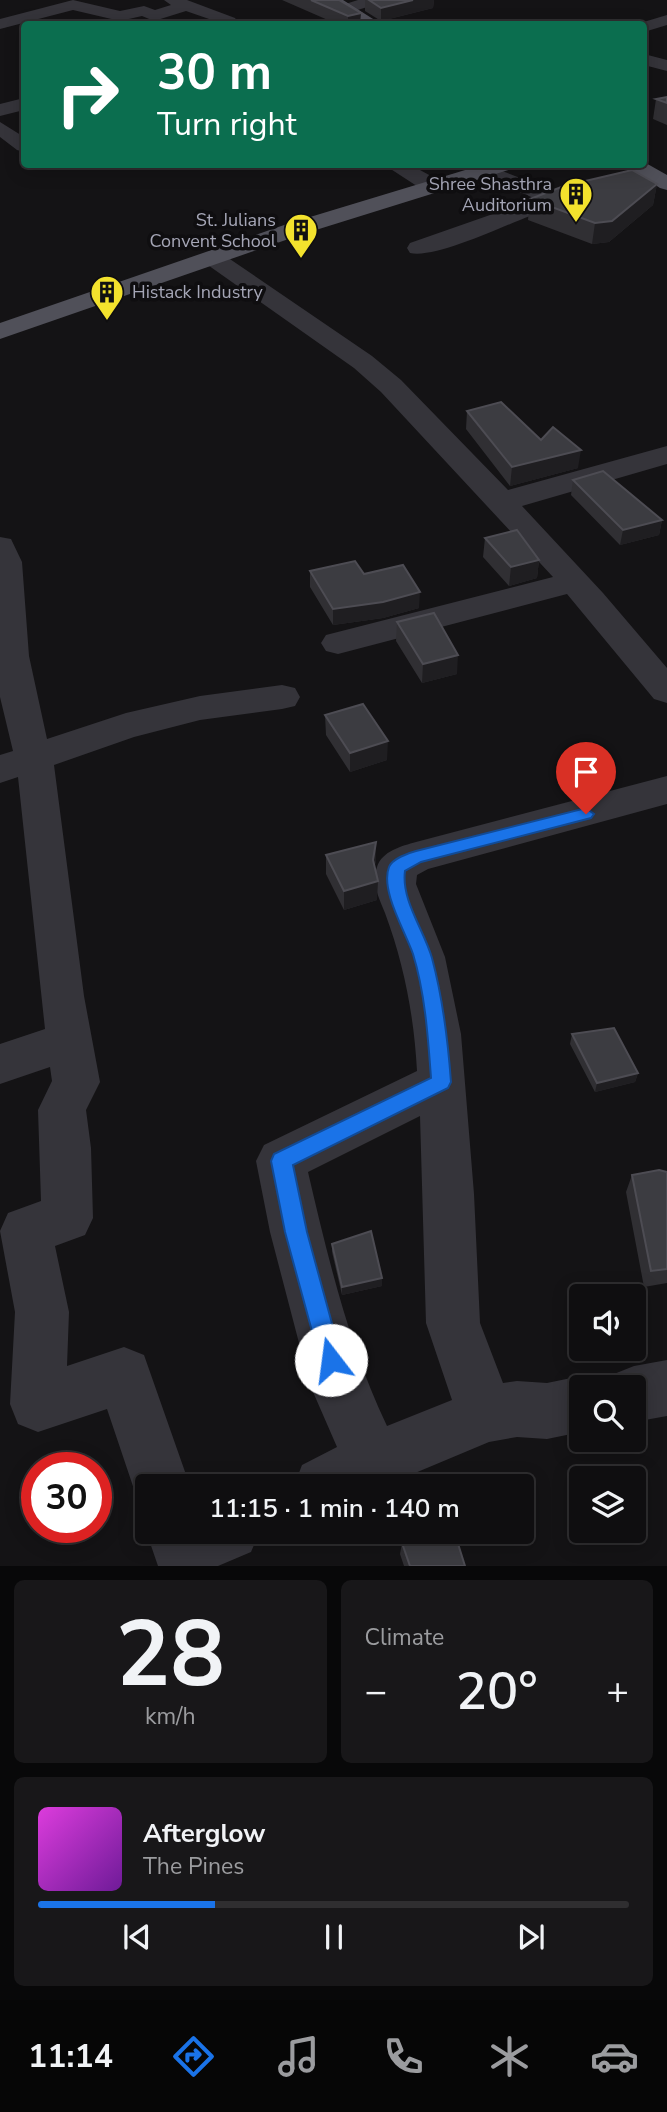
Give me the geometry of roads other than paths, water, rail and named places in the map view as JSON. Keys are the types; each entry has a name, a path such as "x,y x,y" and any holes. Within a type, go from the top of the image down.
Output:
{"main road":[{"path":"338,4 368,21"},
{"path":"0,331 295,229 498,168"}],"street":[{"path":"338,4 374,0"},
{"path":"0,24 68,2 120,16 144,11 154,16 178,3 229,21"},
{"path":"647,26 667,20"},
{"path":"647,60 667,66"},
{"path":"0,110 21,105"},
{"path":"0,128 21,144"},
{"path":"400,168 434,187"},
{"path":"498,168 554,199"},
{"path":"630,174 660,180"},
{"path":"418,248 442,242 554,199 601,190"},
{"path":"213,258 373,370 391,386 574,582 667,691"},
{"path":"501,502 667,455"},
{"path":"0,547 6,556 4,617 23,722 18,764 76,1082 62,1110 66,1148 67,1218 26,1231 42,1312 38,1404 124,1375 157,1474"},
{"path":"338,643 574,582"},
{"path":"18,764 126,726 200,708 282,697"},
{"path":"489,1414 473,1384 453,1323 449,1194 438,1034 423,957 395,884 397,867 416,857 610,808 667,790"},
{"path":"0,1064 69,1041"},
{"path":"373,1460 338,1385 296,1232 281,1161 441,1082"},
{"path":"646,1392 667,1388"},
{"path":"346,1474 373,1460 489,1414 517,1409 547,1410 569,1406"},
{"path":"180,1544 182,1550 197,1544"}],"place":[{"name":"Shree Shasthra Auditorium","path":"576,224"},
{"name":"St. Julians Convent School","path":"301,260"},
{"name":"Histack Industry","path":"107,322"}]}
